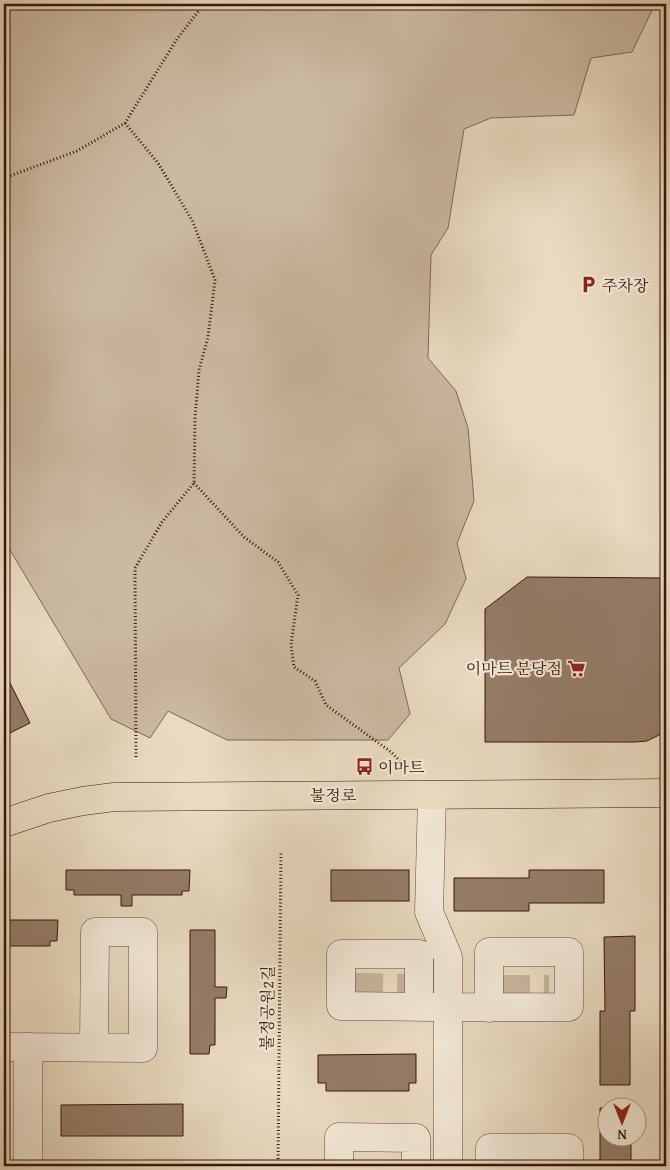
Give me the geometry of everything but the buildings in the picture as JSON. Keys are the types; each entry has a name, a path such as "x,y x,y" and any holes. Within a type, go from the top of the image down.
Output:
{"main road":[{"name":"불정로","path":"4,823 49,808 114,797 666,793"}],"lane":[{"path":"432,795 429,912 448,957 448,1166"},
{"path":"414,994 448,1008 493,995"},
{"path":"28,1166 16,1047 94,1047"},
{"path":"339,1166 339,1137 416,1138 416,1166"},
{"path":"490,1166 490,1148 569,1148 569,1166"}],"path":[{"path":"4,176 7,177 77,150 125,123 177,39 204,4"},
{"path":"125,123 158,163 192,222 215,280 208,337 200,370 195,418 194,483 162,522 135,568 136,759"},
{"path":"194,483 244,537 278,562 298,594 291,645 294,667 315,681 326,705 391,752 401,762"},
{"name":"불정공원2길","path":"278,1166 281,851"}],"shaded area":[{"path":"4,4 655,4 632,52 591,58 574,115 491,118 464,129 448,228 431,255 428,358 456,391 468,428 474,501 457,543 466,579 445,624 399,668 410,714 388,740 227,740 168,711 150,738 111,719 4,540"}],"tunnel":[{"path":"355,987 405,988"},
{"path":"502,989 549,989"}],"place":[{"name":"주차장","path":"588,285"},
{"name":"이마트 분당점","path":"576,668"},
{"name":"이마트","path":"364,767"}]}
